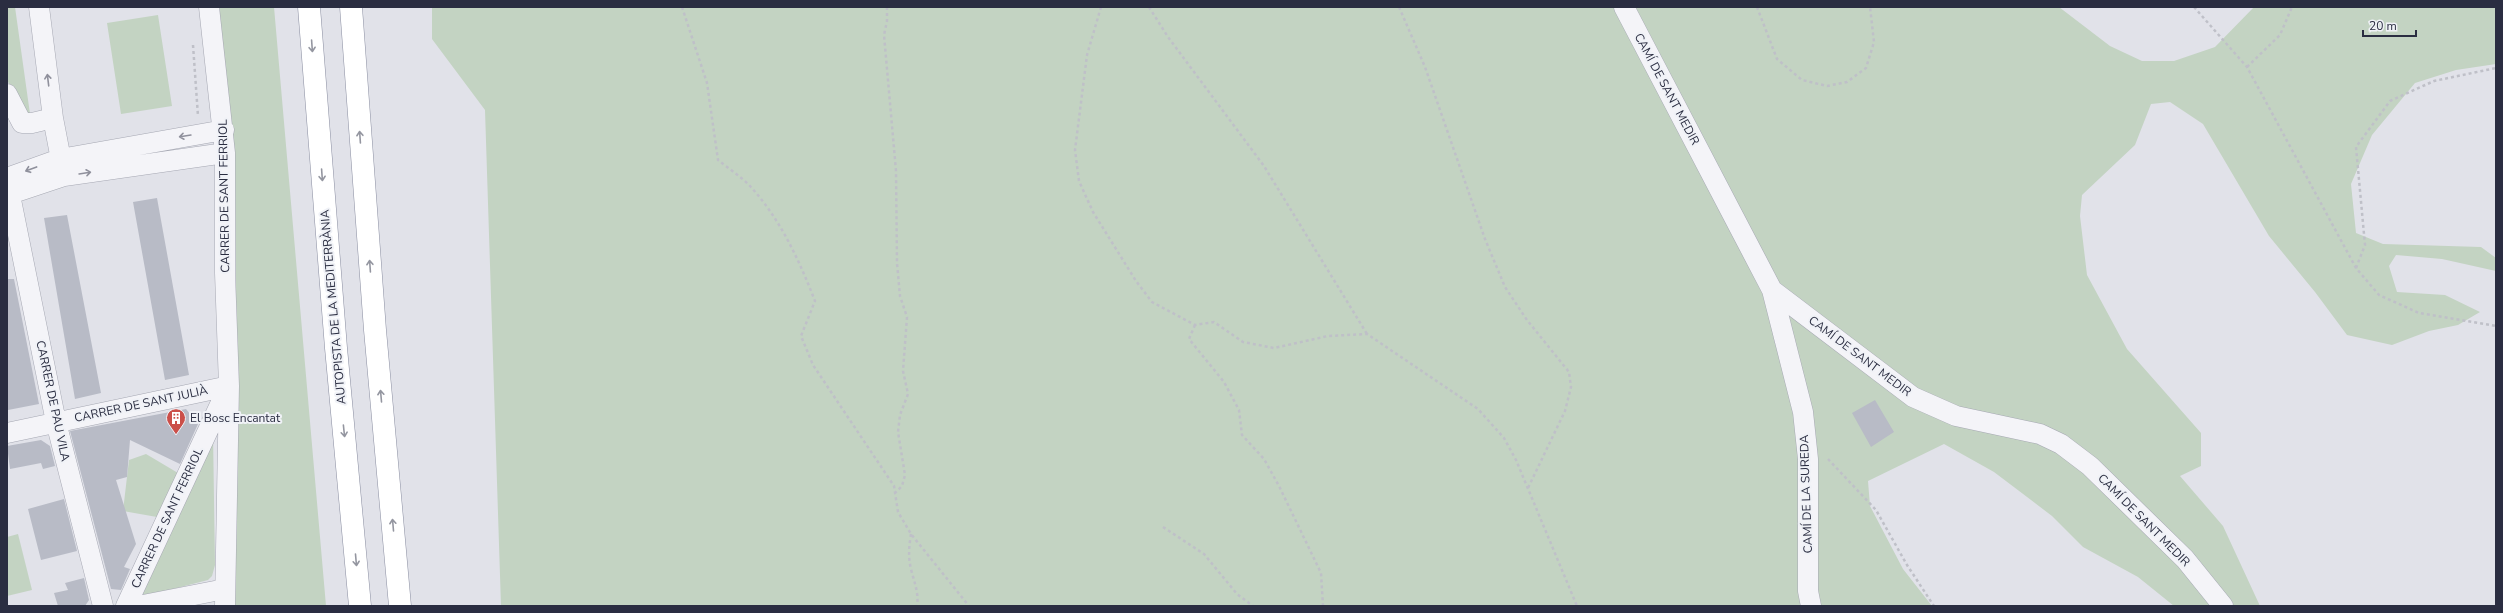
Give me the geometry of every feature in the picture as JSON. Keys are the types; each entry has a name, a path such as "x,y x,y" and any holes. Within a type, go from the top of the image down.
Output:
{"highway":[{"name":"AUTOPISTA DE LA MEDITERRÀNIA","path":"309,7 336,348 360,606"},
{"path":"351,7 375,330 400,606"}],"street":[{"path":"39,7 53,118 62,167"},
{"name":"CARRER DE SANT FERRIOL","path":"209,7 224,130 225,153 225,273 229,386 225,597"},
{"name":"CAMÍ DE SANT MEDIR","path":"1624,7 1772,290 1913,397 1956,416 2040,434 2061,444 2090,466 2185,559 2223,606"},
{"path":"7,94 22,123 32,123 53,118"},
{"path":"8,189 62,167 224,130"},
{"path":"62,167 225,153"},
{"name":"CARRER DE PAU VILA","path":"8,189 56,422 103,606"},
{"name":"CAMÍ DE LA SUREDA","path":"1772,290 1803,412 1808,459 1808,591 1811,606"},
{"name":"CARRER DE SANT FERRIOL","path":"126,606 229,386"},
{"name":"CARRER DE SANT JULIÀ","path":"7,433 229,386"},
{"path":"138,606 225,597"}],"path":[{"path":"682,7 707,82 718,160 749,186 786,236 803,270 814,301 800,336 813,365 894,486 898,512 911,534 969,606"},
{"path":"887,7 888,21 884,35 896,171 896,256 900,296 907,316 903,371 908,394 900,415 898,432 905,475 902,486 895,493"},
{"path":"1101,7 1087,55 1076,142 1079,181 1092,212 1136,281 1152,302 1195,325 1214,322 1243,342 1274,348 1328,336 1367,334"},
{"path":"1149,7 1168,37 1264,166 1367,334 1478,409 1504,438 1528,488 1577,606"},
{"path":"1399,7 1425,67 1485,239 1505,287 1526,320 1569,372 1571,387 1565,411 1528,488"},
{"path":"1757,7 1777,59 1802,80 1826,86 1846,82 1866,68 1874,42 1870,7"},
{"path":"2194,7 2247,67 2356,268 2379,295 2419,312 2496,326"},
{"path":"2247,67 2280,35 2292,7"},
{"path":"192,37 199,123"},
{"path":"2356,268 2365,245 2356,147 2390,101 2434,82 2496,68"},
{"path":"1195,325 1189,339 1224,382 1239,410 1242,436 1264,459 1321,573 1323,606"},
{"path":"1827,459 1876,510 1907,565 1934,606"},
{"path":"1163,527 1204,554 1237,594 1253,606"},
{"path":"911,534 909,551 910,568 916,584 917,606"}],"green space":[{"path":"7,7 15,7 30,114 26,116 7,80"},
{"path":"219,7 274,7 326,606 235,606 237,414 235,156"},
{"path":"432,7 2059,7 2110,46 2142,61 2174,61 2215,47 2254,7 2496,7 2496,64 2456,70 2415,83 2372,135 2351,184 2356,233 2383,244 2481,247 2496,258 2496,271 2442,259 2396,255 2389,266 2397,292 2445,295 2480,312 2458,325 2429,331 2392,345 2347,335 2315,292 2269,236 2203,124 2170,102 2151,104 2135,145 2082,195 2080,216 2087,275 2127,349 2201,433 2201,466 2180,476 2223,526 2260,606 2174,606 2138,577 2083,547 2052,516 1994,472 1944,444 1868,481 1870,506 1903,569 1932,606 501,606 485,110 432,39"},
{"path":"158,15 172,106 121,114 107,23"},
{"path":"213,433 215,565 212,576 208,580 138,598"},
{"path":"146,454 178,473 157,517 123,511 129,460"},
{"path":"18,534 32,590 7,596 7,537"}],"building":[{"path":"157,198 189,375 165,380 133,202"},
{"path":"67,215 101,393 75,399 44,218"},
{"path":"7,279 14,279 39,404 8,410"},
{"path":"1875,400 1894,432 1871,447 1852,413"},
{"path":"186,409 198,424 180,464 130,440 127,477 116,480 136,544 124,567 130,569 121,590 111,589 70,431"},
{"path":"41,440 50,446 55,466 43,469 41,463 10,469 7,446"},
{"path":"64,499 77,551 41,560 28,509"},
{"path":"84,578 89,600 85,606 58,606 54,593 68,590 65,583"}],"place":[{"name":"El Bosc Encantat","path":"176,435"}]}
